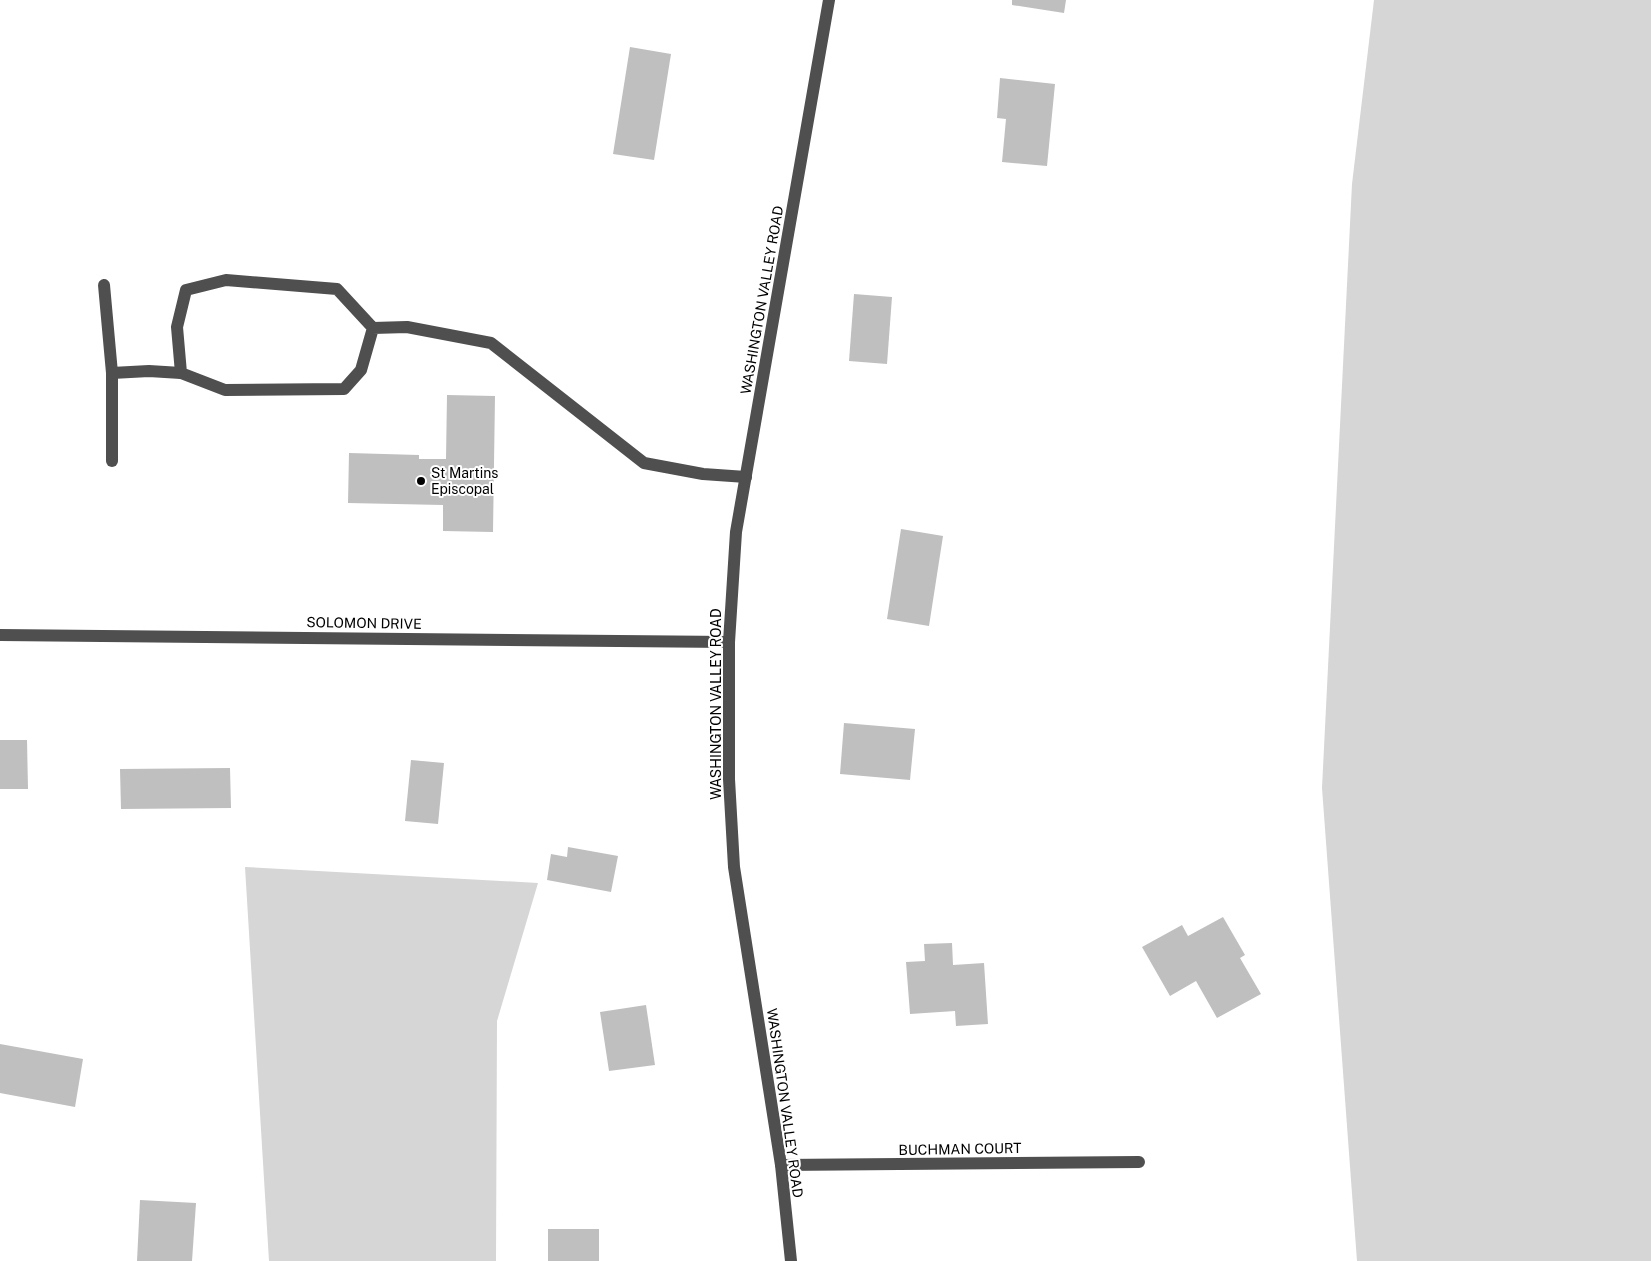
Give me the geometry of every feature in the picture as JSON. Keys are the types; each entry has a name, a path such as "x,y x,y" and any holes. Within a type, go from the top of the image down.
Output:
{"street":[{"name":"WASHINGTON VALLEY ROAD","path":"791,1261 781,1165 734,867 729,779 729,642 736,532 829,0"},
{"path":"181,373 177,327 186,290 226,280 337,289 373,328 407,327 491,343 644,463 703,474 746,477"},
{"path":"104,285 112,373 112,461"},
{"path":"112,373 150,371 181,373 226,390 344,389 361,370 373,328"},
{"name":"SOLOMON DRIVE","path":"0,635 729,642"},
{"name":"BUCHMAN COURT","path":"781,1165 1139,1162"}],"shaded area":[{"path":"1374,0 1651,0 1651,1261 1357,1261 1322,788 1352,184"},
{"path":"245,867 538,883 497,1021 496,1261 269,1261"}],"building":[{"path":"1012,0 1066,0 1064,13 1012,5"},
{"path":"630,47 671,54 654,160 613,154"},
{"path":"1000,78 1055,84 1047,166 1002,162 1006,119 997,118"},
{"path":"854,294 892,297 887,364 849,361"},
{"name":"St Martins Episcopal","path":"447,395 495,396 493,532 443,531 443,505 348,503 349,453 419,455 419,459 446,459"},
{"path":"901,529 943,536 929,626 887,619"},
{"path":"844,723 915,729 910,780 840,774"},
{"path":"0,740 27,740 28,789 0,789"},
{"path":"411,760 444,763 438,824 405,821"},
{"path":"230,768 231,808 121,809 120,769"},
{"path":"568,847 618,856 611,892 547,880 551,854 567,857"},
{"path":"1223,917 1245,955 1240,958 1261,994 1217,1018 1196,981 1170,996 1142,947 1182,925 1188,936"},
{"path":"952,943 953,965 984,963 988,1024 956,1026 955,1011 910,1014 906,962 925,961 924,944"},
{"path":"646,1005 655,1065 609,1071 600,1012"},
{"path":"0,1044 83,1059 75,1107 0,1093"},
{"path":"140,1200 196,1203 192,1261 137,1261"},
{"path":"548,1229 599,1229 599,1261 548,1261"}],"place":[{"name":"St Martins Episcopal","path":"421,481"}]}
